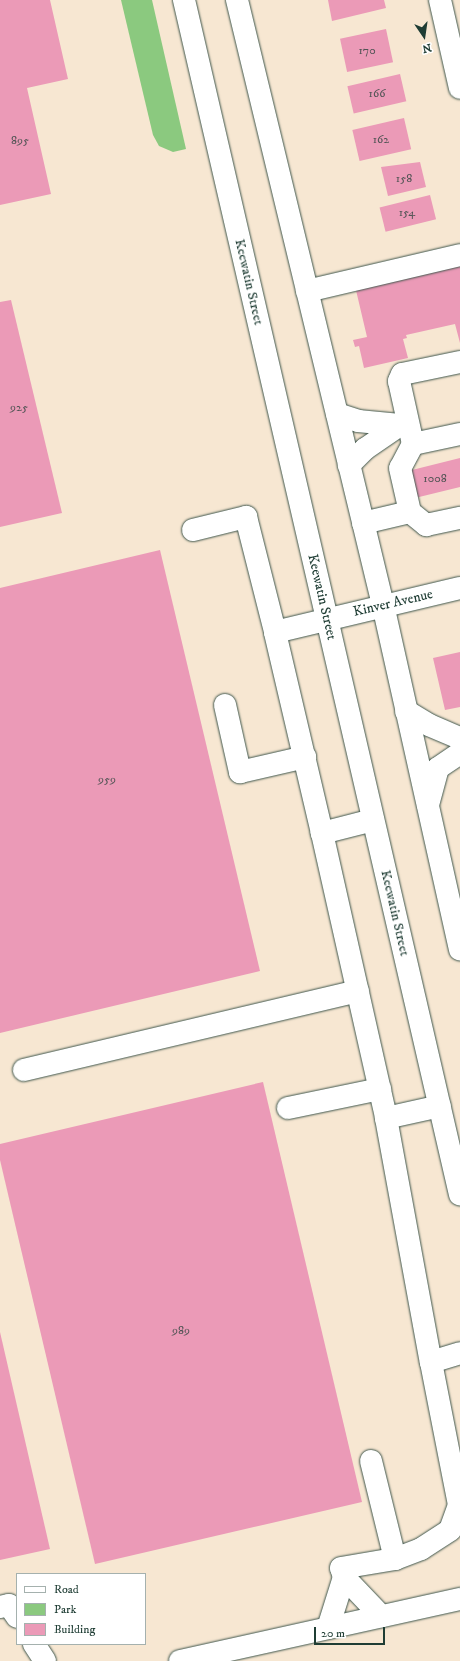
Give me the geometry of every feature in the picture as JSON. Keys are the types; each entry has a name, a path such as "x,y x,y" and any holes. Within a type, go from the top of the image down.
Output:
{"main road":[{"name":"Keewatin Street","path":"184,0 460,1195"},
{"path":"237,0 383,605 460,950"},
{"path":"440,0 460,88"},
{"path":"307,291 460,255"},
{"path":"413,444 404,424 399,380 402,374 460,362"},
{"path":"337,414 358,421 404,424"},
{"path":"349,465 365,449 404,424"},
{"path":"460,434 413,444 400,468 410,512 426,525 460,518"},
{"path":"363,523 410,512"},
{"path":"193,530 246,518 305,757 380,1089 459,1505 450,1530 421,1549 395,1559 342,1568 344,1577 328,1628"},
{"name":"Kinver Avenue","path":"275,632 383,605 460,588"},
{"path":"225,704 240,772 305,757"},
{"path":"406,711 428,725 460,738"},
{"path":"428,805 438,768 460,753"},
{"path":"322,833 374,820"},
{"path":"24,1070 358,991"},
{"path":"288,1108 380,1089"},
{"path":"386,1118 440,1106"},
{"path":"431,1362 460,1353"},
{"path":"371,1461 395,1559"},
{"path":"344,1577 381,1616"},
{"path":"427,1606 460,1582"},
{"path":"180,1661 460,1599"},
{"path":"0,1607 9,1605 16,1616"},
{"path":"35,1645 46,1661"}],"green space":[{"path":"121,0 152,0 186,149 173,152 159,146 153,135"}],"building":[{"path":"0,0 50,0 68,79 27,88 51,194 0,205"},
{"path":"328,0 384,0 386,8 332,21"},
{"path":"386,29 393,62 347,72 340,39"},
{"path":"400,74 406,101 354,113 347,86"},
{"path":"404,118 411,149 360,161 352,130"},
{"path":"420,162 426,187 388,196 381,167"},
{"path":"430,195 436,219 386,232 380,208"},
{"path":"460,261 460,343 455,324 406,335 407,338 403,339 408,358 364,368 359,346 355,347 353,340 367,337 355,286"},
{"path":"11,300 62,513 0,527 0,302"},
{"path":"460,458 460,487 415,498 408,471"},
{"path":"160,550 260,971 0,1033 0,588"},
{"path":"460,652 460,707 445,710 433,658"},
{"path":"263,1082 362,1502 95,1564 0,1160 0,1144"},
{"path":"0,1332 50,1549 0,1560"}]}
